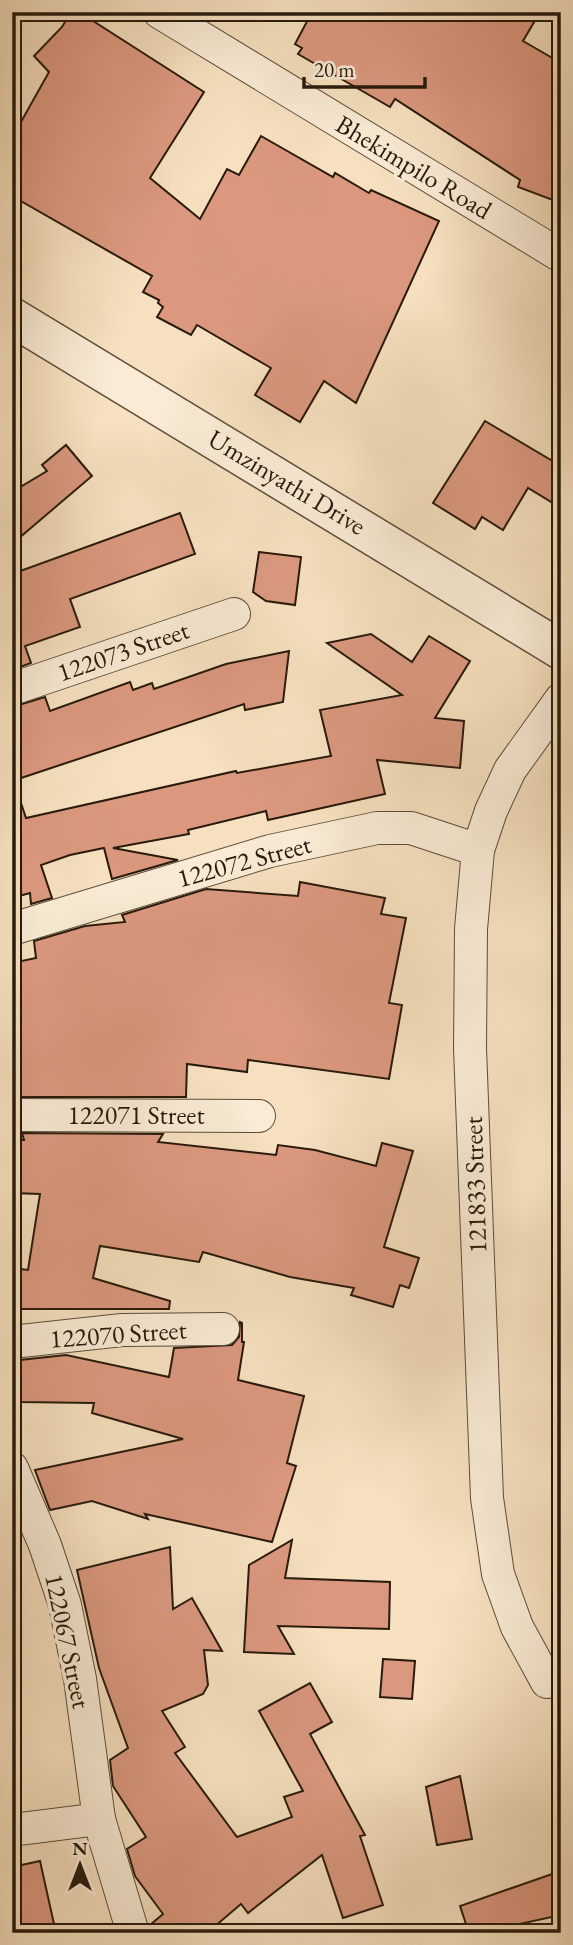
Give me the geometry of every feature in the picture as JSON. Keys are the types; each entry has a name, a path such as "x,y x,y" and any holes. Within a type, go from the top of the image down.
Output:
{"street":[{"name":"Bhekimpilo Road","path":"159,12 561,256"},
{"name":"Umzinyathi Drive","path":"12,317 561,650"},
{"name":"122073 Street","path":"12,689 234,614"},
{"name":"121833 Street","path":"547,1682 517,1627 499,1574 487,1497 470,1048 471,906 478,850 491,810 510,770 561,699"},
{"name":"122072 Street","path":"12,929 270,851 368,830 411,828 478,850"},
{"name":"122071 Street","path":"12,1115 259,1116"},
{"name":"122070 Street","path":"12,1342 122,1330 223,1329"},
{"name":"122067 Street","path":"12,1468 45,1545 65,1605 80,1679 99,1819 133,1933"},
{"path":"12,1830 99,1819"}],"building":[{"path":"71,12 79,12 204,92 150,178 200,219 227,169 239,175 261,136 333,177 335,173 369,193 371,190 439,221 356,403 324,381 300,422 255,395 271,368 197,325 191,335 157,317 163,307 158,303 159,300 143,292 152,276 12,196 12,138 49,72 34,56 62,27"},
{"path":"312,12 540,12 523,41 561,63 561,203 518,187 520,180 395,99 390,107 298,54 302,48 295,44"},
{"path":"485,421 561,466 561,508 528,488 503,530 482,517 475,529 433,503"},
{"path":"66,445 92,476 12,544 12,492 47,471 42,465"},
{"path":"180,513 195,554 70,599 80,627 25,646 31,663 12,670 12,574"},
{"path":"259,552 301,557 295,605 266,601 253,592"},
{"path":"371,634 412,662 429,636 470,661 435,718 464,721 460,768 377,760 385,794 268,820 266,811 188,830 189,834 113,848 178,860 112,879 104,848 70,855 41,865 52,898 31,904 30,893 12,898 12,798 19,797 26,818 236,771 237,773 331,756 320,710 402,695 327,643"},
{"path":"289,651 283,702 245,710 244,704 12,781 12,707 45,697 50,711 130,682 133,690 152,683 154,689 226,664"},
{"path":"300,882 385,898 381,914 406,918 389,1003 402,1005 389,1079 248,1060 247,1072 187,1064 186,1097 15,1097 12,963 36,958 34,941 85,926 125,922 122,915 206,889 298,896"},
{"path":"22,1133 163,1134 158,1142 276,1155 278,1145 315,1150 376,1166 382,1143 413,1151 384,1247 419,1258 409,1288 400,1285 393,1307 351,1295 354,1288 290,1277 203,1252 199,1262 100,1246 93,1278 170,1301 169,1309 12,1309 12,1268 28,1270 40,1194 12,1193 12,1140 24,1140"},
{"path":"240,1322 244,1342 238,1380 304,1396 287,1463 296,1466 272,1542 145,1514 148,1519 92,1501 50,1510 35,1470 183,1439 92,1413 94,1403 20,1402 20,1360 66,1355 169,1377 174,1348 232,1345 239,1337"},
{"path":"292,1540 285,1578 390,1582 389,1629 278,1626 294,1654 244,1652 249,1565"},
{"path":"170,1547 173,1609 192,1598 222,1651 204,1650 208,1685 203,1694 162,1711 185,1747 175,1753 237,1837 292,1817 284,1797 303,1791 259,1711 310,1683 332,1722 310,1734 365,1835 360,1836 383,1905 343,1918 322,1855 248,1913 241,1904 207,1933 151,1933 150,1925 163,1914 135,1876 127,1849 146,1837 113,1786 110,1760 128,1748 99,1668 77,1570"},
{"path":"383,1659 415,1661 412,1699 380,1697"},
{"path":"460,1776 472,1839 437,1845 426,1787"},
{"path":"40,1861 56,1933 12,1933 12,1867"},
{"path":"561,1871 561,1915 501,1928 503,1933 469,1933 460,1906"}]}
